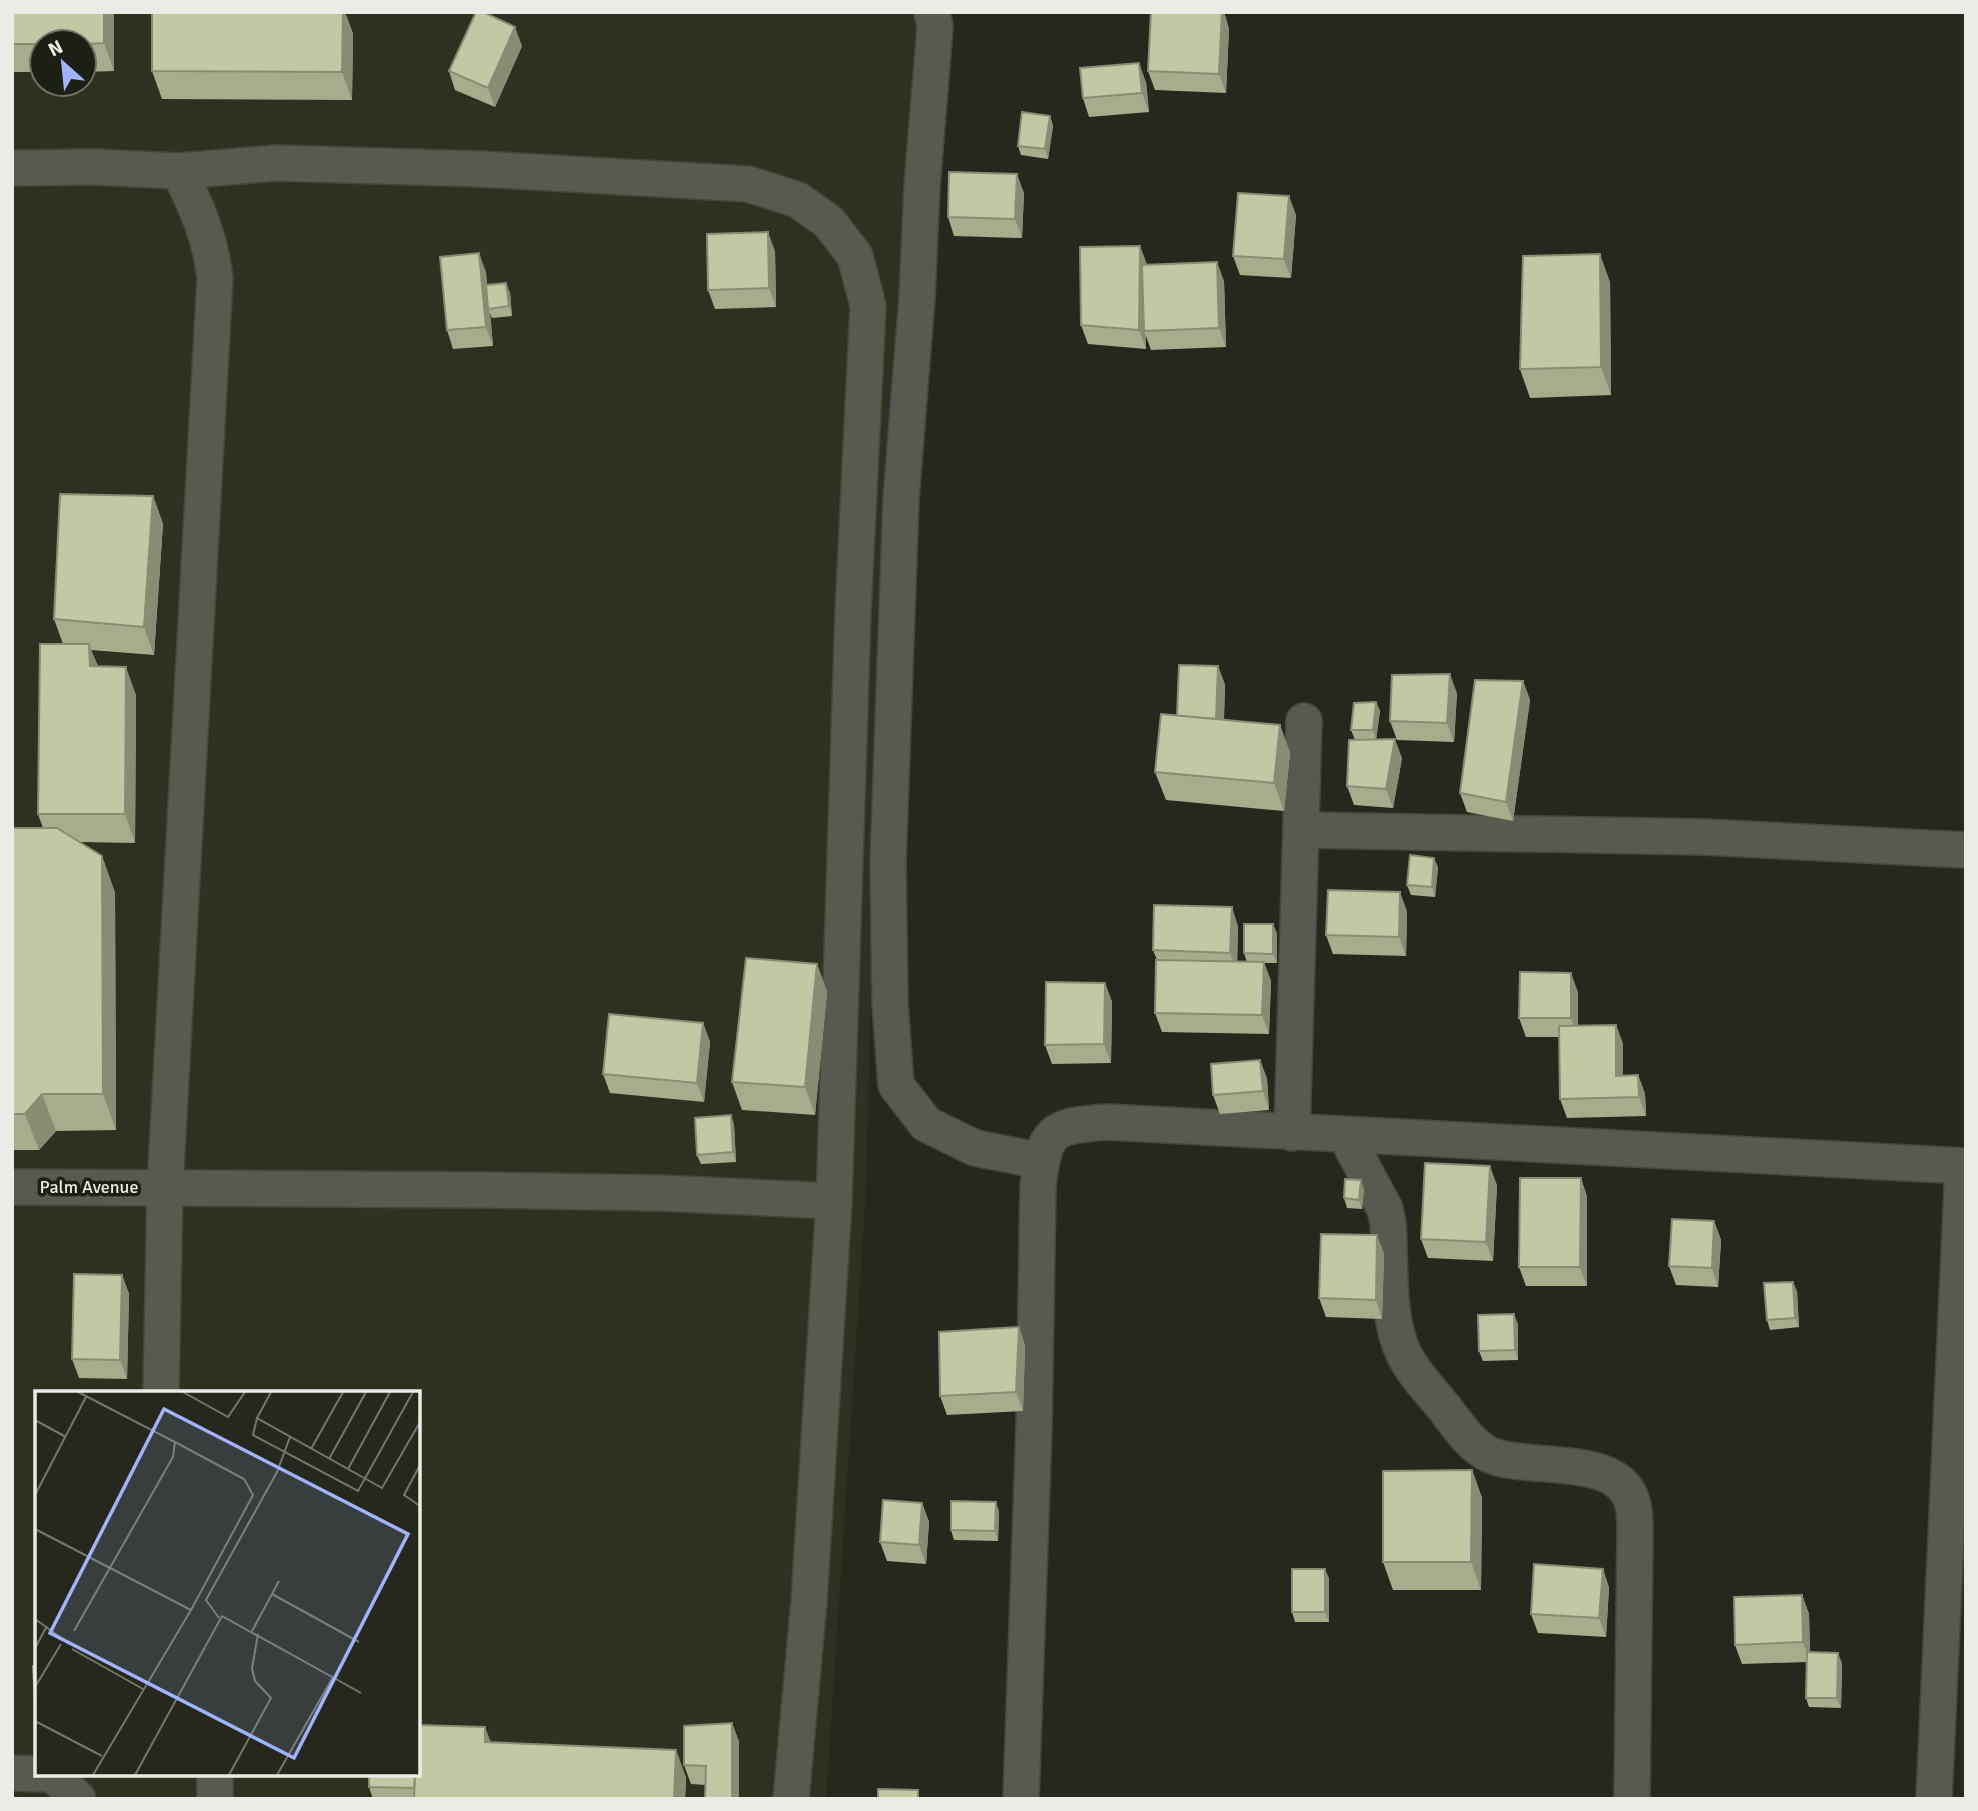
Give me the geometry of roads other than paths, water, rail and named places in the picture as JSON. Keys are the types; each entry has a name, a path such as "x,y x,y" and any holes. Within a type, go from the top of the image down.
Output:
{"street":[{"path":"932,12 934,27 917,297 901,499 888,862 890,1004 896,1084 926,1124 975,1148 1041,1161"},
{"path":"12,168 94,167 179,171 276,163 481,169 748,184 798,200 829,222 855,256 868,306 852,639 834,1201 809,1601 791,1799"},
{"path":"161,1391 165,1186 215,278 212,247 201,216 179,171"},
{"path":"1292,1133 1304,722"},
{"path":"1302,830 1704,837 1966,849"},
{"path":"1021,1799 1034,1427 1038,1187 1041,1161 1053,1133 1070,1125 1107,1122 1964,1166 1934,1799"},
{"path":"1346,1136 1385,1209 1395,1330 1404,1355 1415,1373 1477,1447 1492,1455 1512,1460 1598,1470 1612,1476 1633,1502 1635,1545 1632,1799"},
{"name":"Palm Avenue","path":"12,1187 165,1186 661,1193 834,1201"},
{"path":"12,1773 35,1774"},
{"path":"55,1776 79,1799"},
{"path":"79,1799 80,1776"},
{"path":"215,1776 215,1799"}]}
